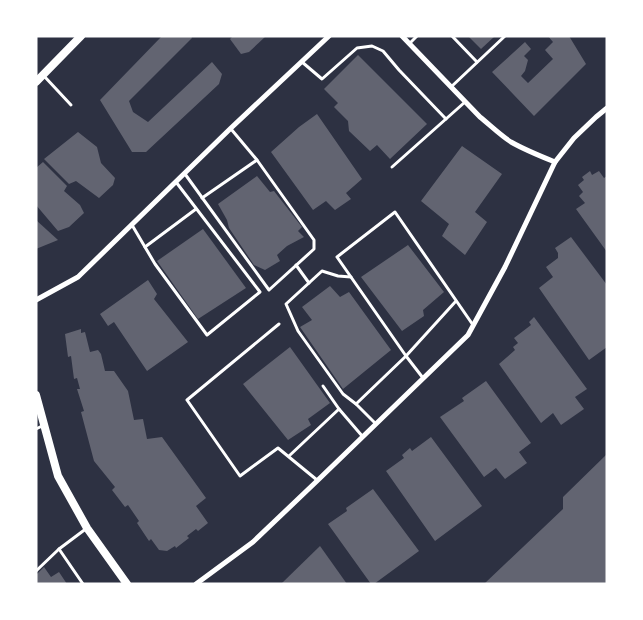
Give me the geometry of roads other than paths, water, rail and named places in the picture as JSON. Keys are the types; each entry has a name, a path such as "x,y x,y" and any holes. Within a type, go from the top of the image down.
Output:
{"street":[{"path":"36,82 81,36"},
{"path":"36,300 78,277 230,128 328,36"},
{"path":"402,36 480,117 510,141 555,162"},
{"path":"196,584 253,542 468,334 505,267 555,162 574,138 606,109"},
{"path":"36,395 58,476 87,528 127,584"}],"lane":[{"path":"409,44 417,36"},
{"path":"452,36 477,62"},
{"path":"452,87 505,36"},
{"path":"302,62 322,80 357,48 372,46 383,51 446,119"},
{"path":"44,75 71,105"},
{"path":"392,168 465,102"},
{"path":"185,174 269,290 314,249 314,240 256,160 230,128"},
{"path":"202,198 256,160"},
{"path":"131,225 154,264 207,335 260,292 176,182"},
{"path":"145,247 196,209"},
{"path":"423,378 337,257 395,212 474,325"},
{"path":"296,265 309,283"},
{"path":"351,277 338,276 322,271 286,304 298,331 343,394 376,424"},
{"path":"356,404 406,356 456,301"},
{"path":"279,324 187,400 240,476 278,448 318,480"},
{"path":"323,386 339,409 363,437"},
{"path":"288,456 339,409"},
{"path":"36,429 44,425"},
{"path":"36,571 59,549 87,528"},
{"path":"59,549 83,584"}]}
